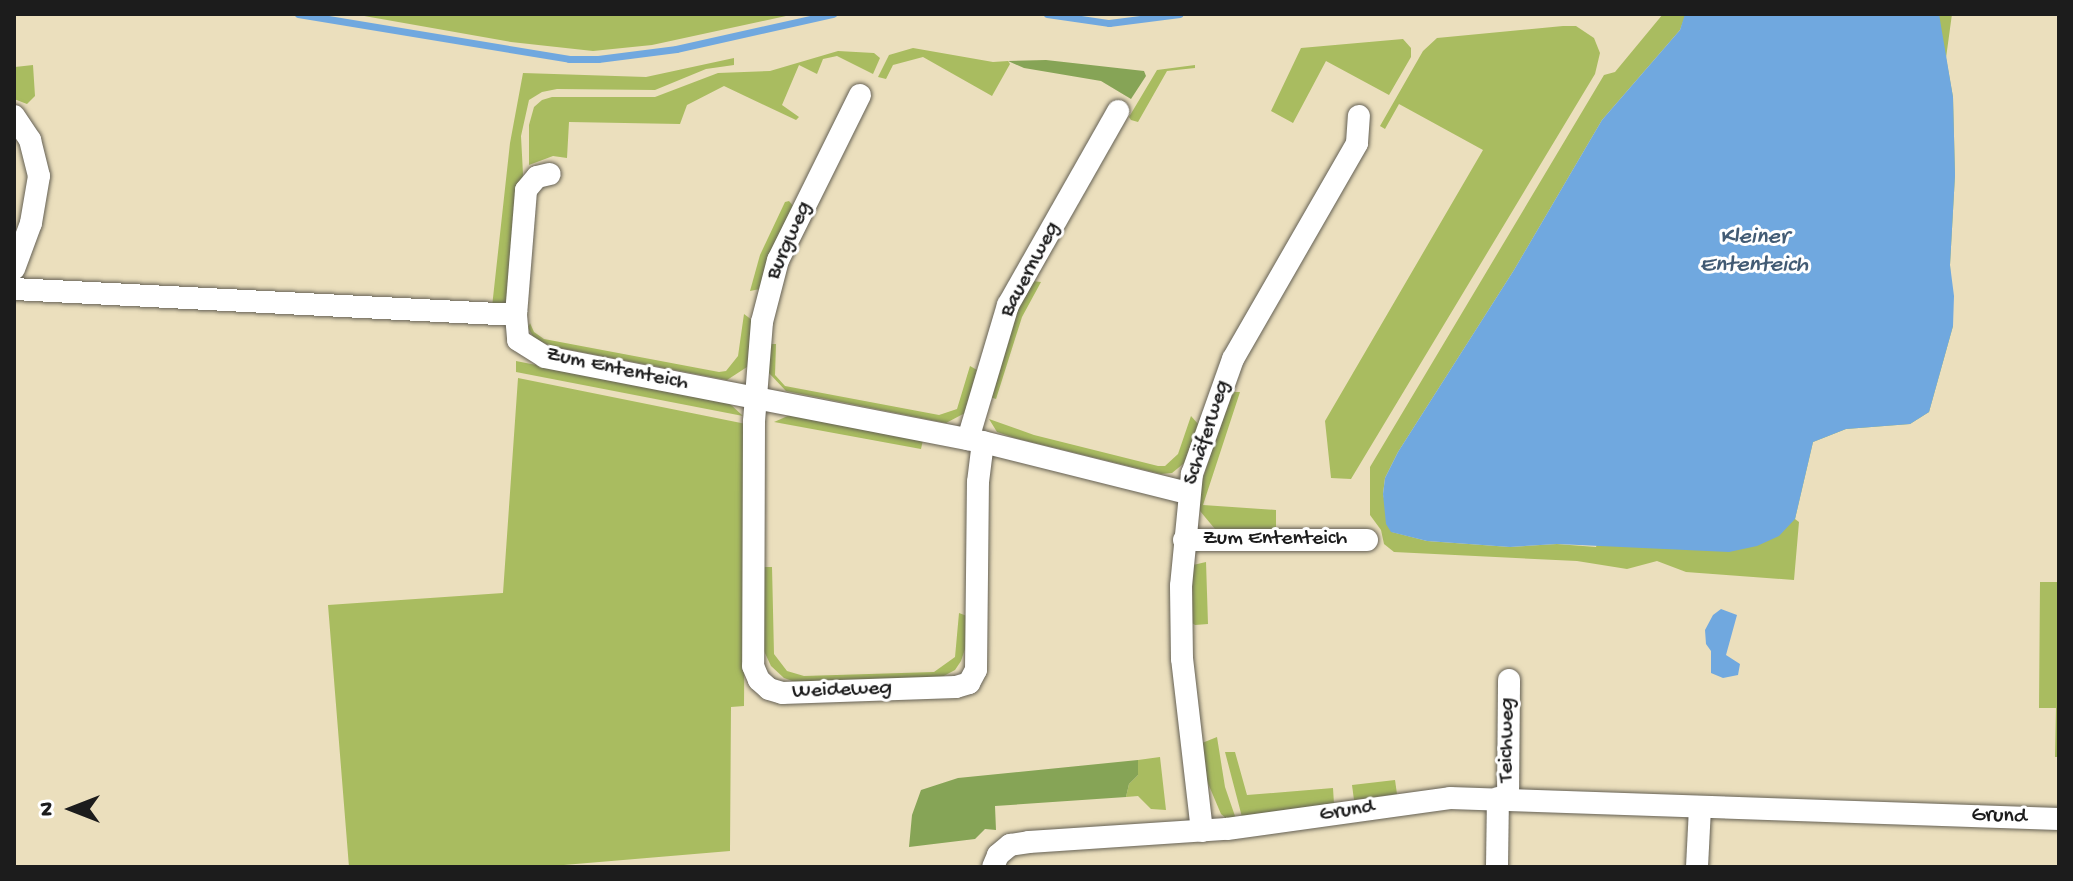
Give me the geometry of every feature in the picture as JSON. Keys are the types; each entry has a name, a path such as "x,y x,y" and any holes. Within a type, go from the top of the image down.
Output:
{"street":[{"name":"Burgweg","path":"756,398 762,322 778,260 860,95"},
{"name":"Bauernweg","path":"976,441 1012,297 1118,111"},
{"path":"14,116 30,140 39,176 31,223 14,269"},
{"name":"Schäferweg","path":"1202,831 1182,659 1188,493 1233,359 1357,143 1359,116"},
{"path":"14,289 516,315 526,190 537,177 550,174"},
{"name":"Zum Ententeich","path":"516,315 518,340 545,357 976,441 1188,493"},
{"name":"Weideweg","path":"756,398 753,666 759,680 769,689 782,693 956,687 969,683 976,670 976,441"},
{"name":"Zum Ententeich","path":"1184,540 1367,540"},
{"name":"Teichweg","path":"1497,867 1509,680"},
{"name":"Grund","path":"996,861 1010,845 1029,842 1202,831 1425,800 1503,799 2059,819"},
{"path":"1697,867 1700,807"}],"green space":[{"path":"353,14 795,14 652,45 593,51 511,42"},
{"path":"1663,14 1686,14 1680,30 1602,120 1514,270 1398,452 1385,478 1383,494 1392,532 1427,541 1510,547 1557,544 1596,547 1781,14 1952,14 1946,58 1953,97 1955,175 1950,265 1953,326 1929,412 1910,424 1846,429 1813,442 1795,519 1799,522 1794,580 1686,572 1657,561 1627,569 1577,561 1394,552 1384,544 1381,530 1370,515 1370,467 1604,75 1615,72"},
{"path":"1576,26 1594,38 1600,53 1595,74 1351,479 1331,478 1325,421 1483,150 1399,104 1385,129 1380,126 1423,51 1437,38"},
{"path":"1403,39 1411,48 1411,57 1389,95 1326,61 1293,123 1271,111 1301,48"},
{"path":"913,48 993,62 1008,61 1010,64 992,96 923,57 893,65 886,79 878,77 889,55"},
{"path":"838,51 874,53 880,58 873,74 837,56 823,59 817,74 799,65 782,105 799,117 796,120 724,86 687,105 680,124 569,122 567,158 553,156 529,165 529,125 534,107 542,100 552,97 655,97 718,73 770,71"},
{"path":"734,58 734,65 706,69 655,90 557,89 542,92 529,100 521,136 523,174 510,303 492,307 510,143 523,73 646,77"},
{"path":"1046,60 1144,71 1146,76 1131,99 1101,81 1024,68 1008,61"},
{"path":"14,61 15,67 33,65 35,96 27,104 14,99"},
{"path":"1195,65 1195,68 1167,71 1138,122 1131,120 1129,117 1157,70"},
{"path":"789,201 794,207 760,289 750,291 760,255 785,202"},
{"path":"1032,281 1041,282 1022,317 996,399 990,397 1013,320"},
{"path":"744,314 752,320 747,367 727,380 555,347 535,340 528,328 530,323 534,332 544,339 719,372 726,371 738,356"},
{"path":"769,344 776,344 775,375 785,386 939,415 957,409 970,366 977,370 965,413 946,423 786,391 768,372"},
{"path":"516,361 729,403 743,416 516,372"},
{"path":"518,378 746,424 744,706 731,707 730,851 540,867 349,867 328,605 503,593"},
{"path":"1230,392 1240,392 1203,505 1276,510 1276,532 1215,529 1200,511 1200,488"},
{"path":"790,415 923,440 921,449 774,422"},
{"path":"1191,416 1199,425 1188,460 1172,473 1161,474 1015,438 997,432 989,419 1034,435 1165,466 1178,454"},
{"path":"1206,562 1208,624 1195,625 1192,623 1193,565"},
{"path":"763,567 772,567 774,654 787,671 804,676 934,672 955,657 959,613 967,616 966,646 961,661 955,670 938,679 798,683 784,678 771,666 764,651"},
{"path":"2040,582 2059,582 2059,757 2055,757 2056,708 2039,708"},
{"path":"1217,737 1225,787 1236,819 1227,819 1221,814 1204,774 1202,743"},
{"path":"1225,752 1235,752 1247,795 1333,788 1334,804 1242,817"},
{"path":"1160,757 1166,810 1151,809 1138,796 1126,797 1129,784 1138,775 1138,760"},
{"path":"1138,760 1138,775 1129,784 1126,797 995,806 996,830 985,829 975,839 909,847 912,815 921,790 958,778"},
{"path":"1395,780 1397,794 1354,800 1352,785"}],"water":[{"name":"Kleiner Ententeich","path":"1685,14 1939,14 1953,97 1955,175 1950,265 1954,296 1953,326 1929,412 1910,424 1846,429 1813,442 1795,519 1779,536 1757,546 1729,552 1557,544 1510,547 1427,541 1391,532 1386,524 1383,494 1385,478 1398,452 1514,270 1602,120 1680,30"},
{"path":"1721,609 1737,615 1726,655 1740,664 1738,675 1723,678 1711,673 1711,651 1706,644 1705,630 1713,615"}],"waterway":[{"path":"298,14 569,59 598,59 676,49 833,14"},
{"path":"1047,14 1109,23 1179,14"}]}
